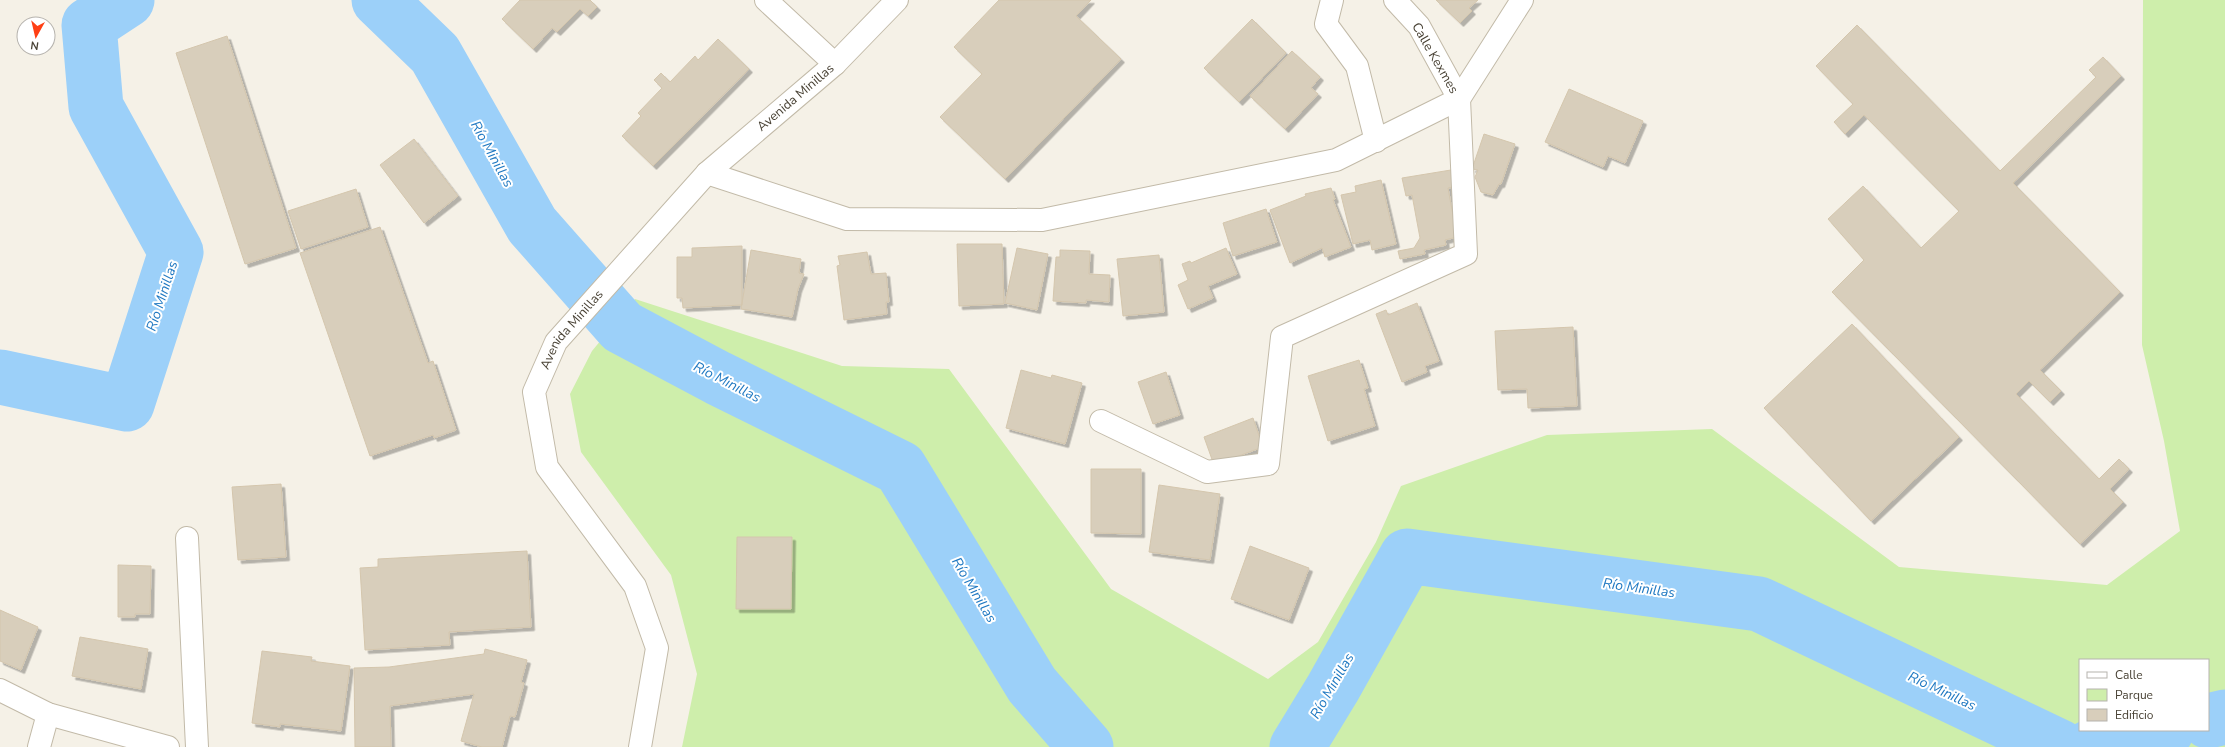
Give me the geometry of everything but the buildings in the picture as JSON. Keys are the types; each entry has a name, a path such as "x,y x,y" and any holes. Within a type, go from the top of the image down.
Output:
{"street":[{"path":"766,0 835,64"},
{"name":"Avenida Minillas","path":"640,747 657,648 635,586 547,467 534,392 556,342 707,173 835,64 897,0"},
{"path":"1332,0 1326,24 1357,66 1376,141"},
{"name":"Calle Kexmes","path":"1395,0 1419,26 1459,100"},
{"path":"707,173 847,219 1042,220 1336,160 1459,100 1522,0"},
{"path":"1101,421 1207,472 1268,464 1282,337 1466,254 1459,100"},
{"path":"187,538 197,747"},
{"path":"0,690 48,714 168,747"},
{"path":"39,747 48,714"}],"green space":[{"path":"2143,0 2225,0 2225,747 682,747 697,674 671,575 581,452 570,394 592,351 635,299 842,366 949,369 1111,589 1268,679 1318,642 1376,542 1401,486 1547,435 1712,429 1899,567 2107,585 2180,531 2164,441 2142,345"}],"waterway":[{"name":"Río Minillas","path":"0,377 127,404 176,252 96,107 89,25 127,0"},
{"name":"Río Minillas","path":"379,0 435,54 532,225 622,327 718,378 900,468 1032,685 1086,747"},
{"name":"Río Minillas","path":"1297,747 1333,688 1407,556 1759,604 2060,747"},
{"name":"Río Minillas","path":"2209,721 2225,717"},
{"name":"Río Minillas","path":"2090,747 2162,731"}]}
